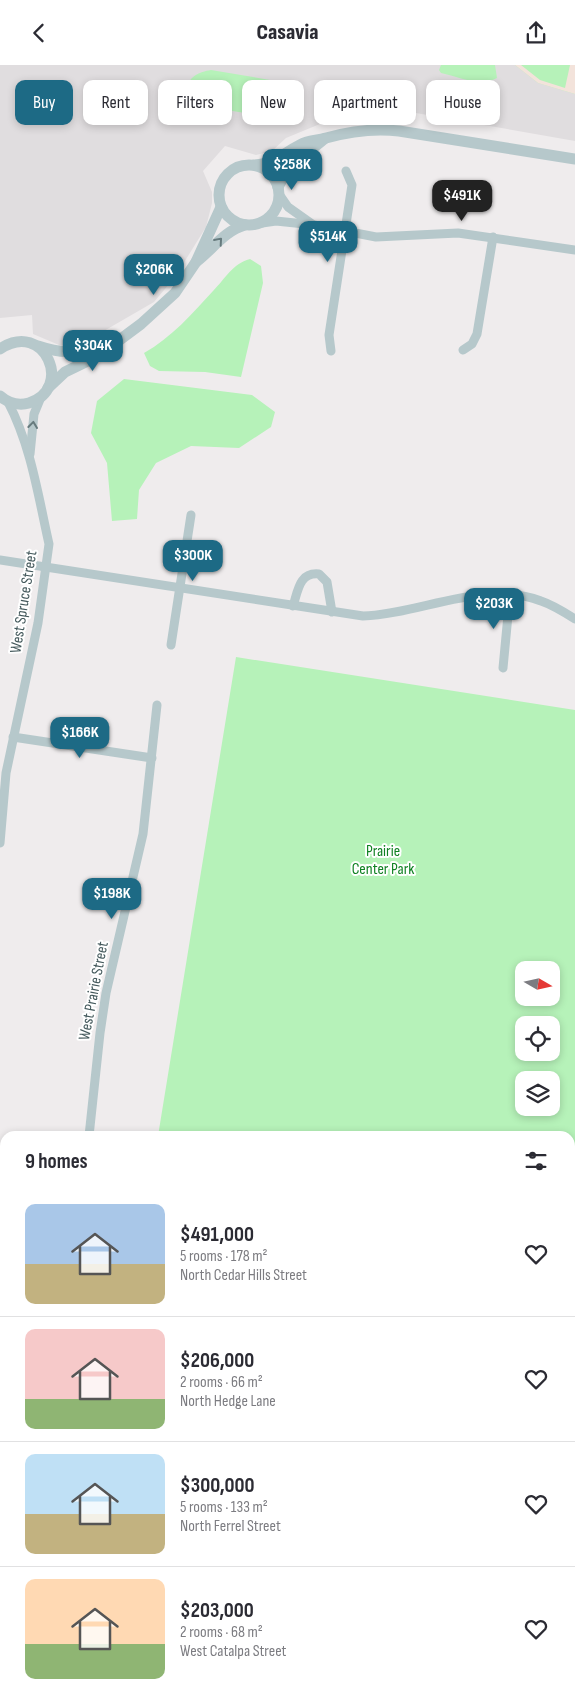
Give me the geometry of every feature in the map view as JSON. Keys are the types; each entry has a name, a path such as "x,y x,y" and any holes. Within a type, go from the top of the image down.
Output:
{"street":[{"path":"245,225 231,219 221,207 219,198 223,179 237,167 271,163 299,145 309,141 349,132 385,130 575,159"},
{"path":"262,223 275,211 279,190 287,170 297,159 324,139"},
{"path":"254,165 269,172 288,207 314,225"},
{"path":"331,351 330,335 352,185 346,171"},
{"path":"4,399 25,404 44,392 65,372 98,356 120,337 141,324 170,298 196,262 221,207"},
{"path":"196,262 212,251 233,229 245,225 276,221 314,225 376,237 458,233 575,250"},
{"path":"463,350 472,344 477,334 493,237"},
{"path":"0,349 17,341 65,353 80,351 120,337"},
{"path":"38,346 50,361 52,370 44,392"},
{"name":"West Spruce Street","path":"30,455 34,414 44,392"},
{"name":"West Spruce Street","path":"0,843 6,773 38,623 49,544 30,455 19,423 4,399"},
{"path":"171,645 191,515"},
{"path":"0,560 362,616 384,615 474,596 510,594 539,600 575,619"},
{"path":"293,606 304,577 319,574 326,582 332,612"},
{"path":"502,669 510,594"},
{"name":"West Prairie Street","path":"90,1131 100,1033 108,985 141,842 157,705"},
{"path":"13,737 152,758"}],"shaded area":[{"path":"0,65 575,65 575,141 484,125 500,125 500,80 426,80 426,115 416,113 416,80 314,80 314,125 317,125 286,138 272,151 256,155 225,146 203,171 212,192 212,203 206,227 175,277 154,302 90,339 74,345 59,345 33,334 32,315 0,318"}],"green space":[{"path":"441,65 495,65 497,78 492,80 469,80 441,73 439,70"},
{"path":"515,65 575,65 575,94 538,83"},
{"path":"211,70 270,80 242,80 242,113 232,111 232,80 190,80 202,72"},
{"path":"250,259 261,266 263,283 241,377 205,372 159,371 150,366 144,353 181,325 238,264"},
{"path":"124,379 252,395 275,412 271,427 239,448 191,446 156,463 139,490 137,519 112,521 107,463 91,433 97,401"},
{"name":"Prairie Center Park","path":"236,657 575,710 575,1131 159,1131"}],"sand":[{"path":"515,65 521,65 540,80 565,88 570,65 575,65 575,94 538,83"}]}
